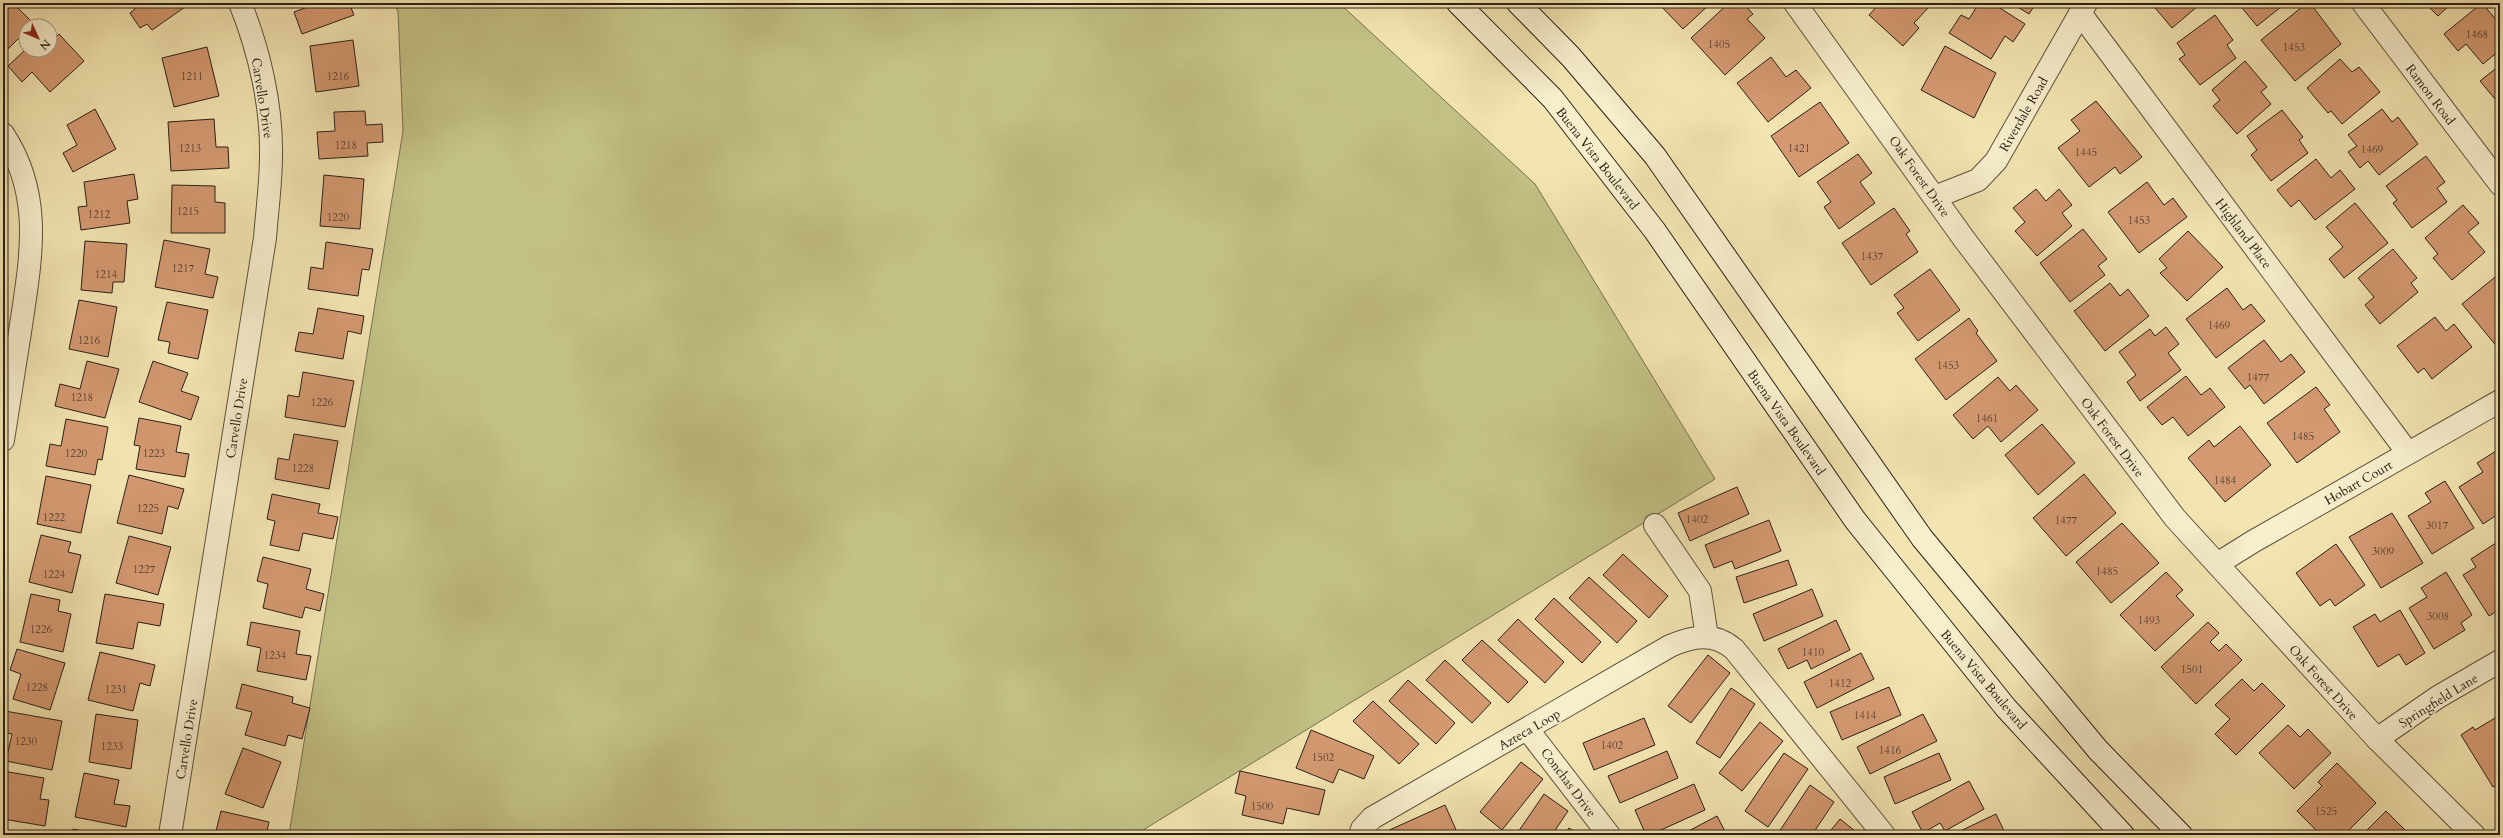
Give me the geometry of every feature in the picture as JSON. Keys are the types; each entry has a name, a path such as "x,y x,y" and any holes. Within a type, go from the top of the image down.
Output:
{"street":[{"name":"Carvello Drive","path":"170,835 265,238 271,155 268,115 261,71 248,23 240,3"},
{"name":"Buena Vista Boulevard","path":"1458,3 1552,99 1655,232 1855,520 2006,708 2123,835"},
{"path":"1518,3 1571,57 1655,156 1922,538 2098,750 2181,835"},
{"name":"Oak Forest Drive","path":"1795,3 1964,239 2175,518 2377,739 2474,835"},
{"name":"Ramon Road","path":"2363,3 2500,184"},
{"name":"Riverdale Road","path":"1935,197 1978,180 1996,161 2083,8"},
{"name":"Highland Place","path":"2083,8 2408,453"},
{"path":"3,134 23,173 32,229 30,263 3,440"},
{"name":"Hobart Court","path":"2217,564 2500,401"},
{"path":"1655,524 1700,591 1706,637"},
{"name":"Azteca Loop","path":"1360,835 1362,829 1372,818 1528,730 1670,646 1685,640 1706,637 1724,641 1734,649 1884,835"},
{"name":"Springfield Lane","path":"2377,739 2438,697 2500,661"},
{"name":"Conchas Drive","path":"1528,730 1609,835"}],"shaded area":[{"path":"394,3 1339,3 1535,184 1715,479 1135,835 289,835 403,131 398,12"}],"building":[{"path":"3,3 13,3 28,18 18,18 18,39 3,54"},
{"path":"134,3 182,3 185,7 152,30 147,24 140,28 130,13 137,7"},
{"path":"303,3 349,3 354,15 302,34 294,12 305,8"},
{"path":"1658,3 1711,3 1683,29"},
{"path":"1729,3 1743,3 1753,14 1747,19 1765,38 1725,75 1691,38"},
{"path":"1880,3 1927,3 1930,6 1914,23 1919,28 1903,46 1869,15"},
{"path":"1979,3 1992,3 2025,24 2013,42 2005,36 1991,59 1949,33 1961,15 1969,19"},
{"path":"2011,3 2036,3 2029,14"},
{"path":"2151,3 2196,3 2198,6 2172,28"},
{"path":"2238,3 2286,3 2257,26"},
{"path":"2307,3 2310,3 2341,44 2295,81 2261,40"},
{"path":"2425,3 2452,3 2438,16"},
{"path":"2482,3 2497,21 2500,18 2500,50 2483,64 2466,44 2458,51 2444,34"},
{"path":"2215,15 2233,40 2227,45 2236,58 2200,85 2179,59 2185,55 2177,43"},
{"path":"59,34 84,61 50,92 32,72 22,82 8,66 18,57 18,58 58,58"},
{"path":"353,40 359,86 316,92 310,46"},
{"path":"1945,46 1996,73 1974,118 1921,90"},
{"path":"207,47 219,96 174,107 162,58"},
{"path":"1771,57 1786,77 1796,70 1811,88 1768,122 1737,83"},
{"path":"2340,59 2352,72 2359,67 2380,92 2342,124 2331,111 2328,113 2307,88"},
{"path":"2245,61 2267,87 2261,92 2271,104 2237,134 2213,106 2220,100 2212,90"},
{"path":"2500,65 2500,99 2498,96 2495,99 2480,81"},
{"path":"2096,101 2142,157 2120,174 2115,167 2089,187 2058,148 2080,131 2071,120"},
{"path":"1820,102 1849,143 1799,177 1771,136"},
{"path":"95,109 116,149 73,172 63,153 77,145 67,125"},
{"path":"2382,109 2392,122 2398,117 2418,144 2379,175 2368,161 2360,168 2348,152 2357,146 2348,135"},
{"path":"2282,110 2303,137 2299,140 2308,153 2271,181 2251,155 2257,150 2247,136"},
{"path":"365,111 366,125 382,124 383,142 367,143 368,156 319,159 317,132 335,131 334,112"},
{"path":"214,119 216,147 228,147 229,168 171,171 168,122"},
{"path":"1858,154 1872,173 1860,182 1875,203 1839,229 1824,207 1831,202 1817,182"},
{"path":"2426,156 2445,182 2437,188 2447,202 2412,228 2393,203 2397,200 2386,186"},
{"path":"2316,159 2331,178 2340,170 2355,189 2315,220 2299,200 2291,207 2277,190"},
{"path":"134,174 138,199 127,201 130,223 81,230 78,207 87,206 84,182"},
{"path":"324,175 364,179 360,229 320,226"},
{"path":"2147,182 2164,205 2173,198 2187,217 2139,253 2108,212"},
{"path":"172,185 215,186 215,202 225,203 225,233 171,233"},
{"path":"2036,189 2046,201 2059,189 2072,205 2062,213 2072,226 2037,256 2015,231 2025,222 2013,208"},
{"path":"2355,203 2388,243 2344,278 2329,259 2343,247 2326,227"},
{"path":"2463,205 2479,223 2468,232 2485,252 2452,280 2433,258 2438,254 2425,238"},
{"path":"1894,208 1910,231 1906,234 1918,252 1871,285 1842,243"},
{"path":"2083,229 2107,259 2098,266 2105,275 2070,302 2040,263"},
{"path":"2188,231 2223,267 2187,301 2160,273 2167,268 2159,259"},
{"path":"164,240 210,249 205,274 218,277 213,298 155,287"},
{"path":"85,241 127,244 124,282 113,282 112,293 81,290"},
{"path":"326,242 373,249 369,270 362,269 358,296 308,289 311,267 323,269"},
{"path":"2393,249 2417,278 2411,283 2418,292 2380,324 2365,305 2374,297 2358,278"},
{"path":"1930,269 1960,310 1918,341 1897,313 1904,308 1894,295"},
{"path":"2500,273 2500,347 2498,348 2462,304"},
{"path":"2110,283 2120,296 2128,289 2149,316 2105,351 2074,311"},
{"path":"2227,288 2243,310 2251,304 2265,321 2216,358 2186,319"},
{"path":"79,300 117,307 108,357 69,349"},
{"path":"167,302 208,310 198,359 168,353 170,342 158,340"},
{"path":"318,308 364,316 361,334 348,331 343,359 295,351 299,332 313,334"},
{"path":"2435,317 2446,331 2454,324 2472,347 2432,379 2424,368 2418,373 2397,346"},
{"path":"1969,318 1978,331 1976,333 1997,361 1946,400 1915,359"},
{"path":"2166,327 2179,344 2168,353 2181,370 2140,401 2127,382 2136,375 2119,352 2150,329 2155,336"},
{"path":"2264,340 2281,362 2291,354 2305,372 2264,404 2250,385 2245,389 2228,368"},
{"path":"87,361 119,369 105,418 55,406 60,384 80,389"},
{"path":"153,361 188,373 181,391 199,397 191,420 139,402"},
{"path":"303,372 354,381 345,427 285,417 288,395 299,397"},
{"path":"2186,376 2201,395 2210,388 2225,407 2188,436 2173,417 2162,425 2147,407"},
{"path":"1998,377 2010,391 2016,385 2038,410 2001,442 1988,426 1973,439 1953,415"},
{"path":"2316,387 2330,405 2324,409 2340,432 2297,463 2267,423"},
{"path":"139,418 181,426 176,452 189,454 185,477 136,469 140,446 134,445"},
{"path":"66,419 108,427 102,460 98,459 95,475 46,466 50,444 61,446"},
{"path":"2042,424 2075,463 2038,495 2005,455"},
{"path":"2240,426 2271,465 2225,502 2188,458 2209,440 2214,447"},
{"path":"294,434 338,441 329,489 275,479 278,458 289,460"},
{"path":"2496,451 2500,457 2500,513 2483,524 2459,487 2483,472 2477,463"},
{"path":"2084,474 2116,513 2066,556 2033,518"},
{"path":"129,475 184,489 178,509 168,506 162,534 117,523"},
{"path":"46,476 91,485 81,533 37,524"},
{"path":"2445,481 2474,528 2432,554 2408,516 2431,502 2425,493"},
{"path":"1737,487 1749,514 1690,541 1678,513"},
{"path":"272,494 320,504 318,513 338,517 333,539 303,533 299,551 270,545 275,521 267,519"},
{"path":"2392,513 2423,563 2381,588 2349,537"},
{"path":"1769,520 1781,551 1735,569 1732,561 1714,568 1705,545"},
{"path":"2122,523 2159,563 2111,603 2076,562"},
{"path":"41,535 71,542 68,552 81,555 72,593 29,582"},
{"path":"129,536 171,547 158,595 116,583"},
{"path":"2499,541 2500,609 2489,616 2463,575 2476,567 2471,559"},
{"path":"2336,544 2365,585 2335,606 2330,599 2320,606 2296,573"},
{"path":"1623,554 1668,596 1649,618 1603,575"},
{"path":"263,557 311,569 306,589 324,594 320,611 305,607 302,618 263,608 268,584 257,581"},
{"path":"1788,560 1797,585 1744,603 1736,577"},
{"path":"2166,572 2183,590 2176,596 2194,615 2155,651 2120,615"},
{"path":"2446,572 2472,615 2461,623 2465,630 2434,649 2409,608 2427,597 2421,588"},
{"path":"1589,577 1637,621 1617,643 1569,598"},
{"path":"1812,589 1823,616 1764,641 1753,614"},
{"path":"31,594 60,600 58,611 71,614 63,652 20,642"},
{"path":"105,594 164,604 160,626 138,622 133,649 96,643"},
{"path":"1554,598 1601,642 1582,663 1535,619"},
{"path":"2400,610 2425,653 2406,665 2399,654 2378,667 2353,627 2375,614 2380,622"},
{"path":"1518,619 1564,662 1545,683 1498,640"},
{"path":"1836,620 1850,650 1811,669 1807,660 1788,669 1778,649"},
{"path":"251,622 300,631 296,654 311,656 306,680 257,671 261,648 247,645"},
{"path":"2208,622 2219,633 2210,642 2219,651 2226,644 2242,660 2196,704 2161,667"},
{"path":"1482,640 1528,682 1508,703 1462,660"},
{"path":"17,649 65,663 50,710 13,699 21,674 10,670"},
{"path":"100,652 155,665 150,686 140,683 133,711 88,700"},
{"path":"1861,653 1874,679 1817,708 1804,682"},
{"path":"1708,655 1730,673 1691,723 1668,706"},
{"path":"1445,660 1491,703 1472,723 1426,680"},
{"path":"2242,679 2254,691 2262,683 2285,706 2236,755 2215,734 2230,719 2215,705"},
{"path":"1408,680 1455,723 1436,744 1389,701"},
{"path":"242,684 293,697 292,703 310,708 302,739 288,735 285,746 245,735 252,712 236,708"},
{"path":"1889,687 1901,715 1842,740 1830,712"},
{"path":"1731,688 1755,704 1720,758 1696,743"},
{"path":"1373,701 1419,744 1399,764 1353,721"},
{"path":"5,711 62,721 52,770 6,761 12,734 3,732"},
{"path":"96,714 138,720 131,769 89,762"},
{"path":"1923,714 1937,741 1870,774 1857,747"},
{"path":"2500,715 2500,783 2493,787 2461,735 2473,727 2475,730"},
{"path":"1644,718 1655,745 1594,770 1583,743"},
{"path":"1760,722 1783,741 1742,791 1719,773"},
{"path":"2288,725 2300,737 2308,729 2331,753 2294,789 2259,753"},
{"path":"1311,730 1374,756 1364,779 1339,769 1333,783 1296,768"},
{"path":"243,748 281,762 263,808 225,794"},
{"path":"1667,751 1678,778 1620,803 1608,776"},
{"path":"1784,753 1808,769 1768,827 1745,811"},
{"path":"1939,753 1951,780 1895,804 1884,777"},
{"path":"1521,762 1543,779 1502,830 1480,812"},
{"path":"2337,763 2376,803 2344,835 2321,835 2297,811 2322,786 2318,782"},
{"path":"3,771 44,778 40,799 49,800 45,826 3,819 5,793 3,793"},
{"path":"1240,771 1325,790 1319,815 1287,808 1283,824 1242,815 1246,796 1235,793"},
{"path":"84,773 119,780 114,804 130,806 126,827 75,817"},
{"path":"1969,781 1984,809 1945,831 1940,823 1923,833 1912,812"},
{"path":"1694,784 1705,810 1650,835 1646,835 1635,810"},
{"path":"1810,785 1834,802 1812,835 1777,835"},
{"path":"1544,794 1568,811 1552,835 1516,835"},
{"path":"1445,805 1457,832 1451,835 1386,835 1385,832"},
{"path":"221,811 269,822 266,835 215,835"},
{"path":"2386,811 2410,835 2362,835"},
{"path":"1996,814 2006,835 1952,835"},
{"path":"1717,816 1727,835 1681,835"},
{"path":"1840,819 1860,835 1827,835"},
{"path":"1569,828 1580,835 1564,835"},
{"path":"73,829 101,835 72,835"}]}
